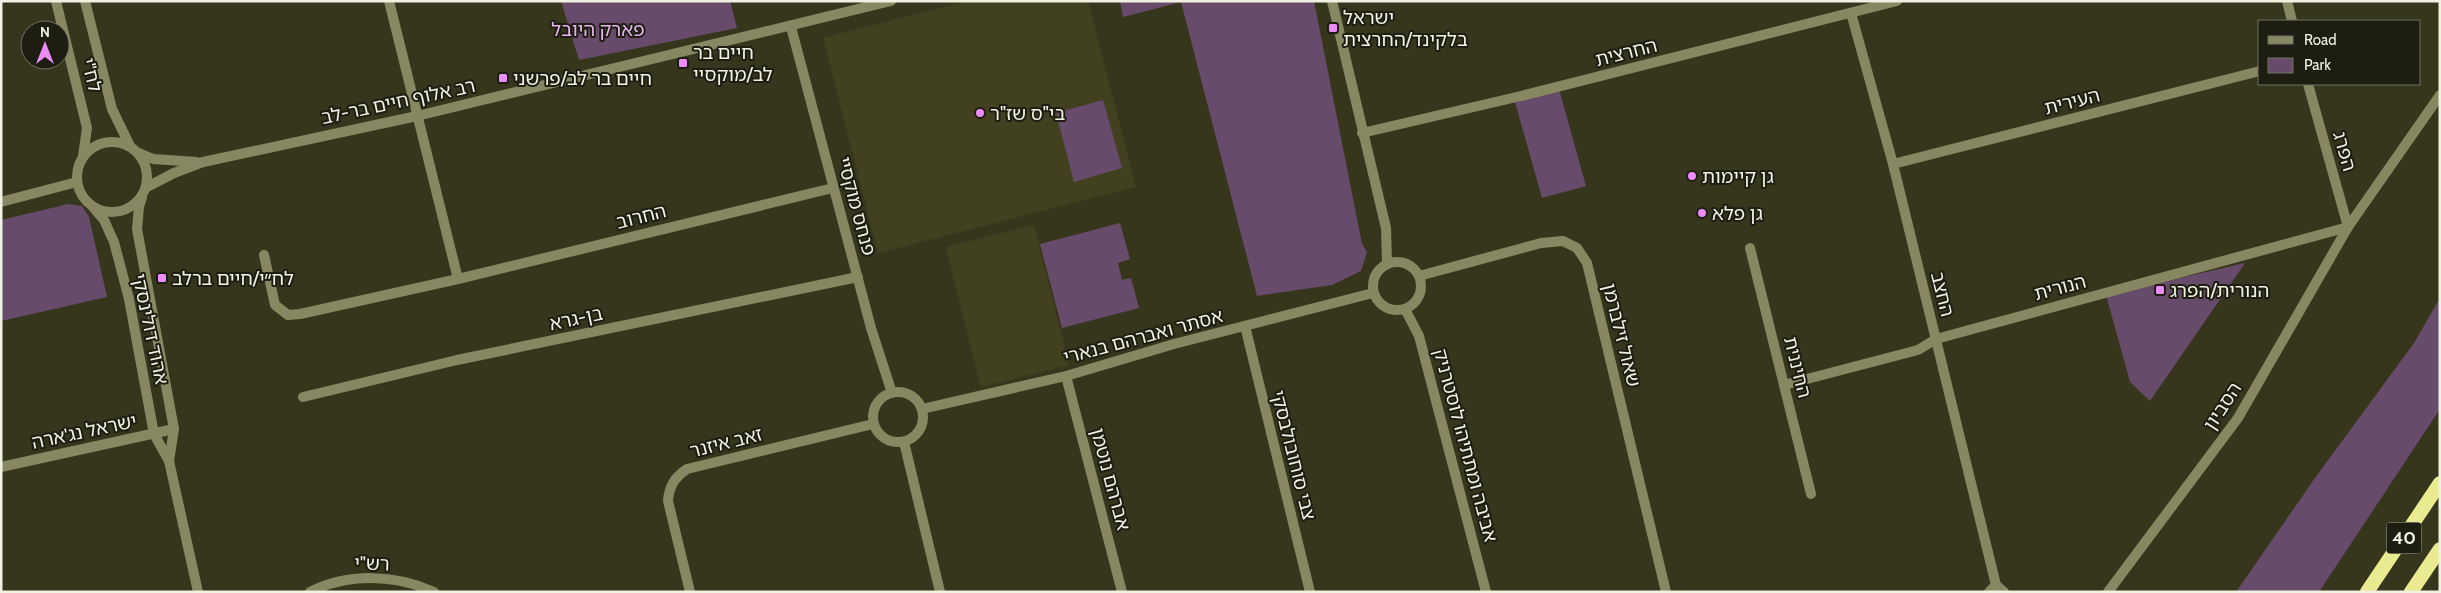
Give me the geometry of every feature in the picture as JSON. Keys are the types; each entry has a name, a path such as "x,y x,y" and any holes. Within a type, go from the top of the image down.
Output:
{"highway":[{"name":"40","path":"2367,592 2440,483"},
{"name":"40","path":"2411,592 2440,549"}],"street":[{"name":"לח\"י","path":"56,1 87,128 82,158"},
{"name":"לח\"י","path":"85,1 112,109 130,146"},
{"path":"389,1 458,279"},
{"name":"רב אלוף חיים בר-לב","path":"147,187 174,173 203,162 417,116 791,27 890,1"},
{"path":"1332,1 1386,228 1387,264"},
{"name":"החרצית","path":"1362,133 1851,14 1897,1"},
{"path":"2287,1 2292,20"},
{"name":"החצב","path":"1851,14 1893,164 1936,338 1993,588 2004,592"},
{"name":"פנחס מוקסיי","path":"791,27 858,277 892,393"},
{"name":"העירית","path":"1893,164 2258,72"},
{"name":"הפרג","path":"2308,85 2348,227"},
{"name":"הסביון","path":"2108,592 2238,418 2348,227 2440,95"},
{"path":"114,142 130,146 139,153 147,169 147,187 142,197 134,205 120,212 103,212 93,207 85,200 77,182 82,158 99,145 114,142"},
{"name":"רב אלוף חיים בר-לב","path":"139,153 153,159 203,162"},
{"path":"1,202 77,182"},
{"name":"החרוב","path":"264,255 275,305 288,315 300,314 458,279 834,188"},
{"name":"אהוד דולינסקי","path":"142,197 137,229 174,429 169,461"},
{"name":"אהוד דולינסקי","path":"93,207 104,220 114,242 129,299 154,434 169,461 198,592"},
{"name":"הנורית","path":"1784,385 1918,350 1936,338 2348,227"},
{"name":"שאול זילברמן","path":"1419,276 1541,243 1563,241 1577,248 1587,264 1666,592"},
{"name":"החיננית","path":"1750,248 1811,494"},
{"path":"1402,262 1409,265 1419,276 1420,292 1417,299 1405,309 1389,310 1376,300 1372,286 1376,272 1387,264 1402,262"},
{"name":"בן-גרא","path":"303,397 457,360 858,277"},
{"name":"אסתר ואברהם בנארי","path":"922,409 1066,376 1245,326 1373,293"},
{"name":"אביבה ומתתיהו לוסטרניק","path":"1405,309 1419,336 1486,592"},
{"name":"צבי סוחובולבסקי","path":"1245,326 1310,592"},
{"name":"אברהם נוטמן","path":"1066,376 1122,592"},
{"path":"892,393 907,394 915,398 922,409 922,427 913,438 904,442 891,442 882,438 873,424 872,414 876,404 883,396 892,393"},
{"name":"זאב איזנר","path":"690,592 668,502 671,487 679,474 687,469 873,424"},
{"name":"ישראל נג'ארה","path":"1,467 174,429"},
{"path":"904,442 940,592"},
{"name":"רש\"י","path":"310,592 342,580 361,579 387,579 434,592"}],"shaded area":[{"name":"בי\"ס שז\"ר","path":"967,1 1088,1 1136,187 878,253 823,38"},
{"path":"1034,225 1069,365 981,387 946,247"}],"green space":[{"name":"פארק היובל","path":"561,1 730,1 737,28 579,60"},
{"path":"1120,1 1314,1 1362,244 1367,252 1361,271 1332,285 1257,296 1181,2 1123,17"},
{"path":"1559,89 1586,186 1542,198 1515,102"},
{"path":"1103,100 1122,168 1074,182 1056,113"},
{"path":"68,204 82,206 89,217 107,297 1,321 1,220"},
{"path":"1120,223 1130,259 1118,263 1122,280 1131,278 1139,308 1062,328 1040,244"},
{"path":"2245,263 2150,401 2130,382 2106,295"},
{"path":"2440,298 2440,409 2319,592 2236,592 2315,478 2414,343"}],"place":[{"name":"ישראל בלקינד/החרצית","path":"1333,28"},
{"name":"חיים בר לב/מוקסיי","path":"683,63"},
{"name":"חיים בר לב/פרשני","path":"503,78"},
{"name":"בי\"ס שז\"ר","path":"980,113"},
{"name":"גן קיימות","path":"1692,176"},
{"name":"גן פלא","path":"1702,213"},
{"name":"לח״י/חיים ברלב","path":"162,278"},
{"name":"הנורית/הפרג","path":"2160,290"}]}
